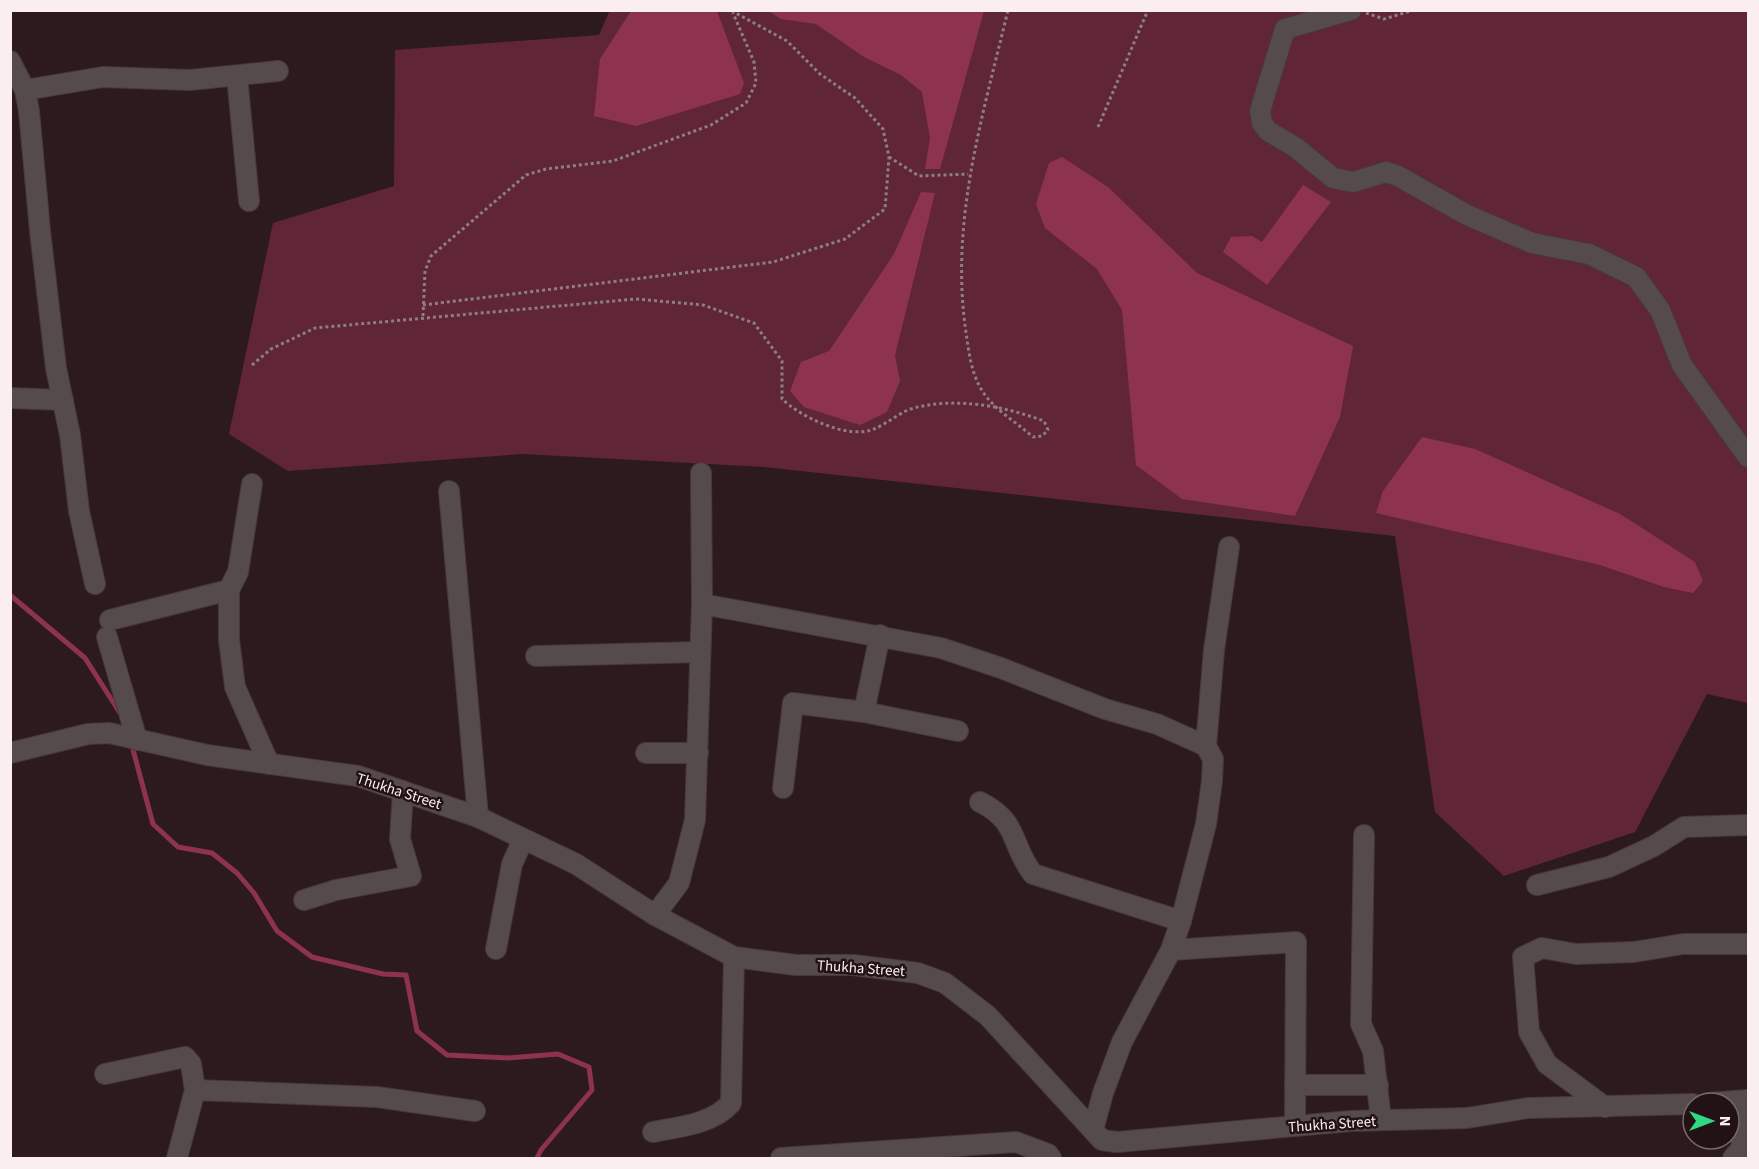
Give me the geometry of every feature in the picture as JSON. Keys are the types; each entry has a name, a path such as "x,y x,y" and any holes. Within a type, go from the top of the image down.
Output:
{"street":[{"path":"1351,10 1285,29 1260,111 1262,123 1268,131 1295,147 1333,178 1353,182 1386,172 1398,176 1467,215 1532,243 1589,254 1636,277 1660,310 1682,365 1749,457"},
{"path":"10,61 25,90 29,111 56,368 63,400 79,511 95,584"},
{"path":"25,90 103,77 190,80 278,71"},
{"path":"237,76 249,201"},
{"path":"10,398 63,400"},
{"path":"656,915 679,883 695,820 702,604 701,473"},
{"path":"252,484 238,572 229,590 229,640 235,687 269,764"},
{"path":"448,491 478,817"},
{"path":"1093,1130 1103,1093 1122,1042 1171,950 1181,921 1206,824 1213,759 1206,746 1214,650 1229,547"},
{"path":"137,740 108,628 229,590"},
{"path":"702,604 880,635 940,648 1001,668 1105,709 1157,724 1206,746"},
{"path":"864,712 880,635"},
{"path":"536,656 700,652"},
{"path":"783,788 793,703 864,712 958,731"},
{"name":"Thukha Street","path":"10,753 88,734 127,735 137,740 269,764 358,776 478,817 576,864 656,915 734,957 796,964 853,965 895,970 918,973 945,983 988,1016 1102,1140 1117,1142 1381,1120 1467,1118 1528,1108 1681,1104"},
{"path":"646,753 698,753"},
{"path":"304,900 336,890 411,876 400,839 403,791"},
{"path":"980,802 1003,817 1011,828 1026,865 1034,874 1181,921"},
{"path":"1537,885 1609,867 1654,846 1684,827 1749,825"},
{"path":"1364,835 1361,1024 1373,1051 1381,1120"},
{"path":"496,949 512,864 523,840"},
{"path":"1171,950 1296,942 1295,1126"},
{"path":"1605,1107 1547,1064 1529,1032 1523,957 1542,948 1576,954 1634,952 1683,944 1749,944"},
{"path":"653,1132 711,1118 723,1113 731,1103 734,957"},
{"path":"105,1074 185,1057 191,1064 195,1090 177,1158"},
{"path":"1295,1085 1378,1085"},
{"path":"195,1090 376,1097 475,1111"},
{"path":"1733,1158 1742,1148 1744,1101"},
{"path":"781,1158 1016,1142 1048,1154 1051,1158"}],"path":[{"path":"252,365 271,349 315,327 636,299 703,306 754,324 782,361 782,399 797,413 844,431 871,431 912,408 956,402 995,408 1023,413 1044,421 1048,430 1042,436 1033,437 995,408 979,386 969,356 963,306 962,227 968,174 1008,10"},
{"path":"1098,127 1148,10"},
{"path":"1359,10 1384,19 1414,10"},
{"path":"423,305 773,262 845,239 885,209 889,157 883,129 855,98 820,74 787,41 732,11"},
{"path":"423,316 425,271 431,256 526,175 546,169 613,161 711,125 746,103 756,83 754,62 732,11"},
{"path":"889,157 919,176 968,174"}],"shaded area":[{"path":"610,10 1748,11 1748,703 1707,694 1635,832 1504,876 1435,812 1395,536 764,467 523,454 288,471 229,434 273,223 394,186 395,50 599,35"},
{"path":"631,11 717,11 744,83 740,94 636,126 594,116 600,59"},
{"path":"769,11 984,11 940,169 925,169 930,138 922,92 901,75 864,57 816,24 781,19"},
{"path":"1062,157 1108,187 1197,273 1353,346 1340,417 1295,516 1182,499 1136,465 1122,310 1097,269 1045,228 1036,204 1049,163"},
{"path":"1303,185 1331,202 1267,285 1223,252 1231,237 1252,236 1262,242"},
{"path":"921,192 935,193 895,355 900,381 887,412 860,425 804,407 790,391 801,362 829,351 894,254"},
{"path":"1422,437 1475,449 1620,514 1695,562 1703,581 1693,593 1664,587 1600,565 1376,513 1383,491"}],"waterway":[{"path":"10,595 85,658 120,713"},
{"path":"132,746 153,824 178,847 212,853 237,873 254,893 277,931 312,957 383,974 406,975 417,1031 447,1055 508,1058 558,1054 589,1067 592,1090 541,1150 537,1158"}]}
